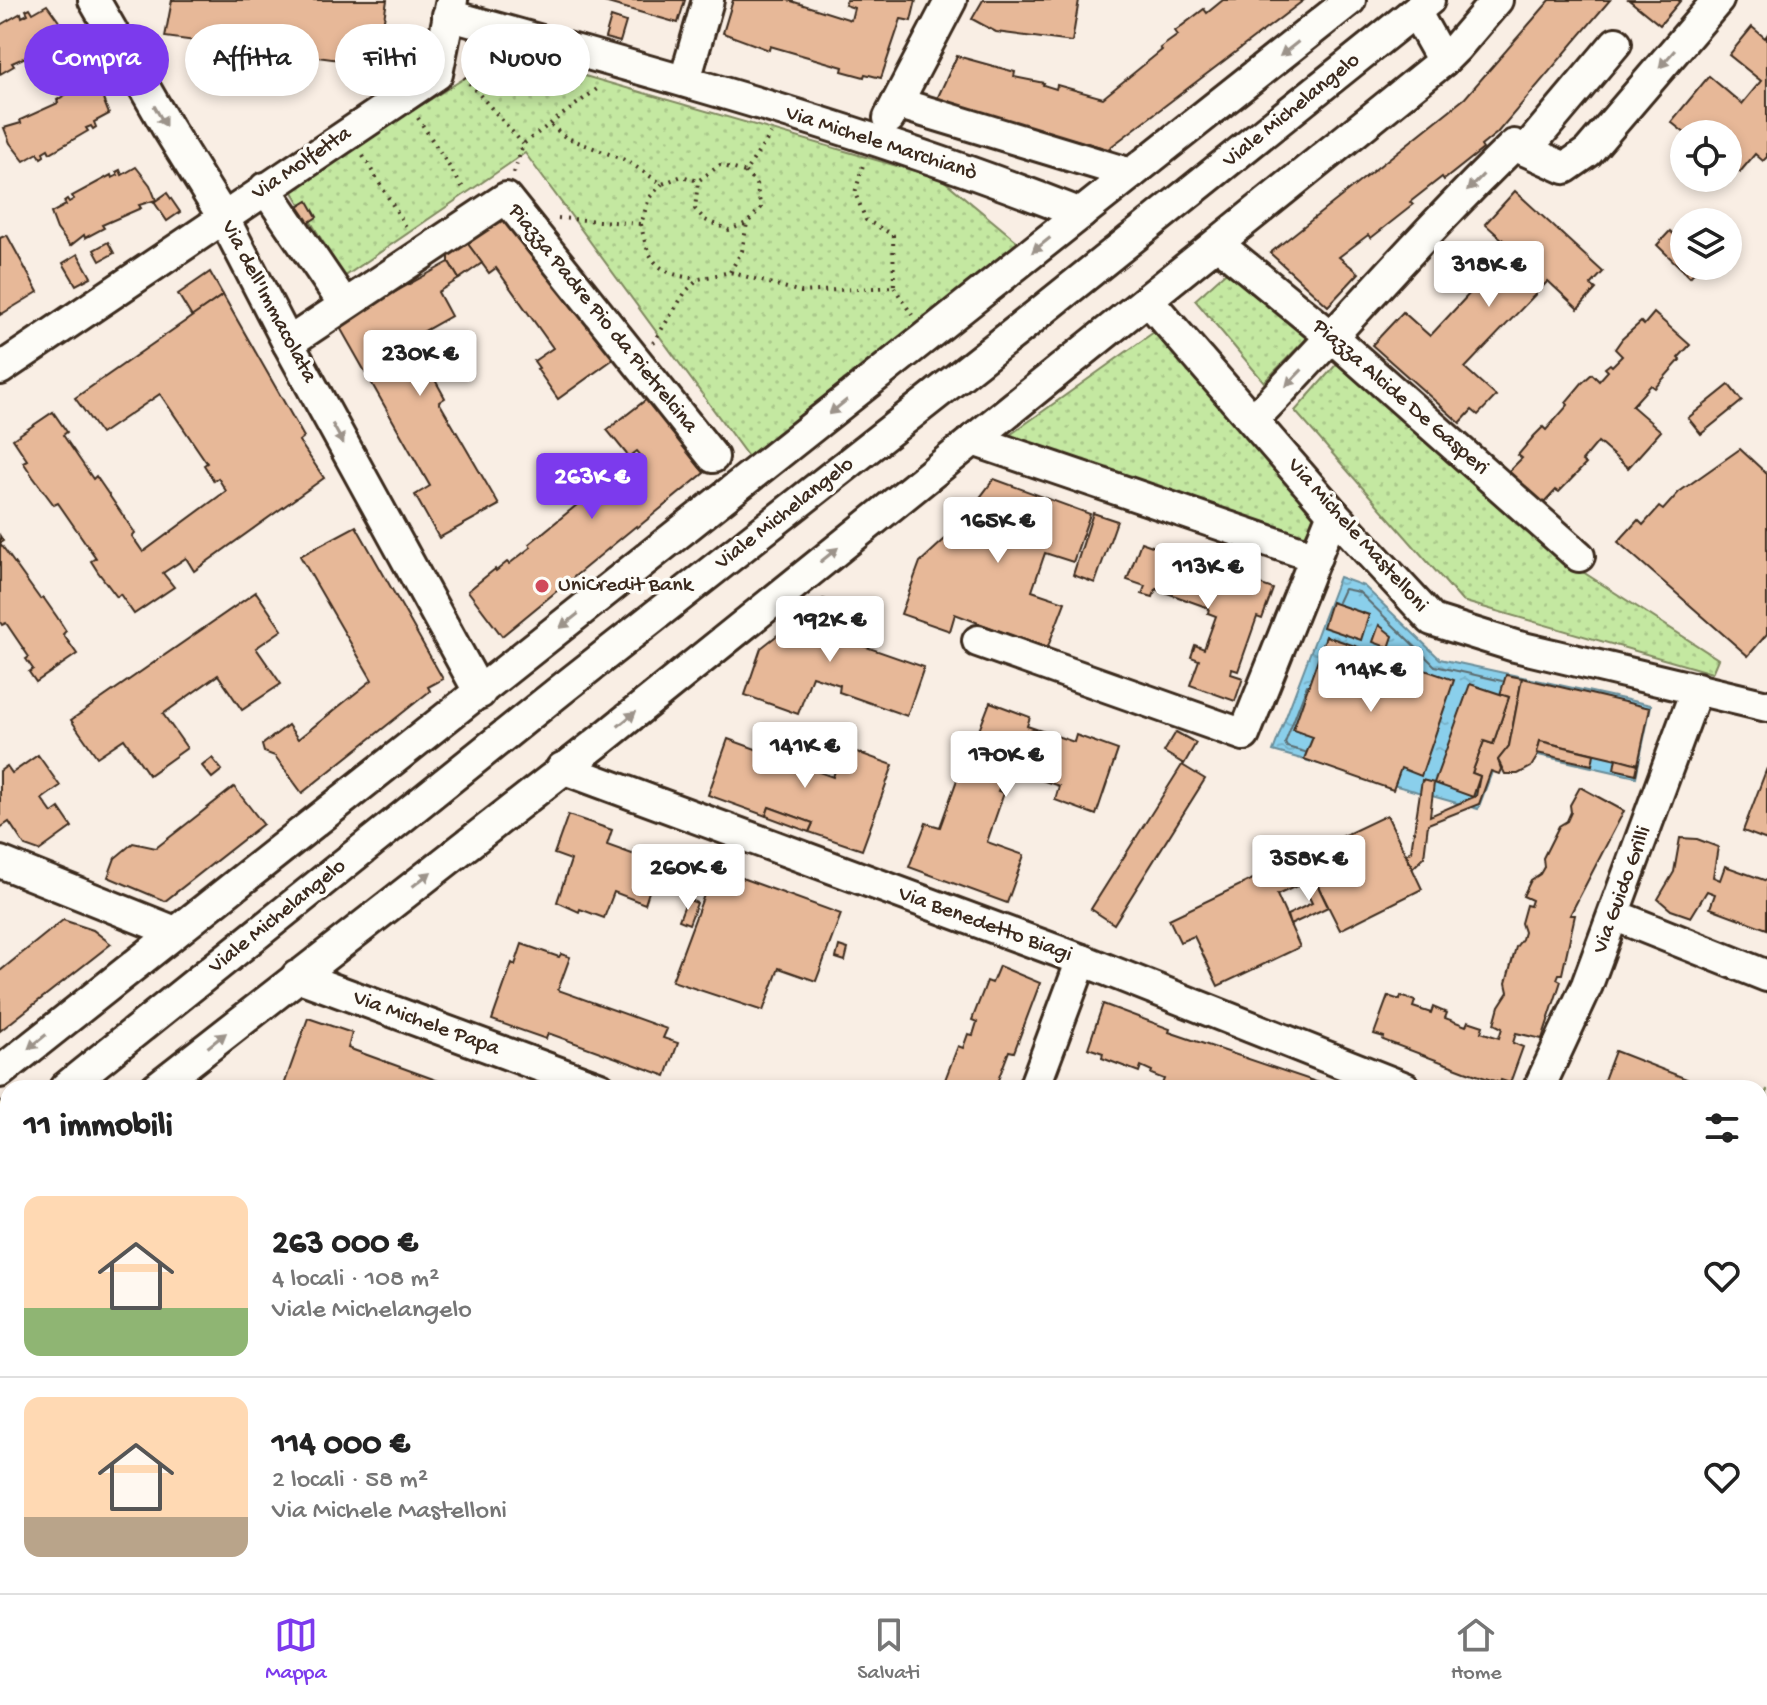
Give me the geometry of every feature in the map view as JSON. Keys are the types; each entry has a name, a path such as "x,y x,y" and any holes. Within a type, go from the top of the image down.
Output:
{"street":[{"name":"Via dell'Immacolata","path":"94,0 223,217 288,343 480,693"},
{"path":"685,80 708,0"},
{"path":"877,141 951,0"},
{"path":"0,1072 1350,0"},
{"path":"166,1080 1218,244 1443,61 1497,0"},
{"path":"1254,419 1333,338 1474,183 1514,145 1565,168 1588,152 1718,0"},
{"path":"1423,6 1443,61"},
{"name":"Viale Michelangelo","path":"75,1080 1423,6"},
{"name":"Via Molfetta","path":"445,32 450,8"},
{"name":"Via Michele Marchianò","path":"450,8 877,141 1081,214"},
{"path":"1526,150 1616,43"},
{"name":"Via Molfetta","path":"0,369 403,96"},
{"path":"897,103 1131,174"},
{"path":"265,188 344,304"},
{"name":"Piazza Padre Pio da Pietrelcina","path":"288,343 422,253 503,209 640,366 713,457"},
{"name":"Piazza Alcide De Gasperi","path":"1218,244 1333,338 1579,556"},
{"name":"Via Michele Mastelloni","path":"1148,300 1333,513 1432,620 1515,646 1767,706"},
{"path":"973,440 1316,557"},
{"path":"978,641 1244,735 1333,513"},
{"name":"Via Guido Grilli","path":"1543,1080 1587,985 1697,688"},
{"name":"Via Benedetto Biagi","path":"562,768 1082,960 1385,1080"},
{"path":"0,862 175,932"},
{"path":"261,865 282,913"},
{"path":"1614,915 1767,976"},
{"path":"1037,1080 1082,960"},
{"name":"Via Michele Papa","path":"297,976 578,1080"}],"path":[{"path":"445,56 523,144"},
{"path":"503,209 523,144 632,66"},
{"path":"403,96 444,162 503,209 641,224"},
{"path":"745,172 768,139 782,111"},
{"path":"550,124 565,137 627,161 662,184"},
{"path":"350,132 422,253"},
{"path":"698,181 682,176 662,184 649,198 641,224 645,247 660,268 673,276 699,279 730,272 801,292 894,287 893,235 866,220 855,193 862,167 877,141"},
{"path":"720,165 745,172 756,184 761,208 747,223 729,230 705,220 695,209 698,181 720,165"},
{"path":"730,272 742,251 747,223"},
{"path":"640,366 686,291 699,279"}],"green space":[{"path":"590,78 942,179 1018,242 749,458 525,153 344,277 290,187 436,96 445,96 445,90 461,80 461,96 590,96"},
{"path":"1234,265 1313,332 1264,382 1195,300"},
{"path":"1154,332 1320,509 1300,544 1007,437"},
{"path":"1341,359 1555,554 1718,659 1712,673 1462,601 1295,411"}],"water":[{"path":"1339,577 1364,586 1440,659 1651,705 1636,777 1534,754 1492,772 1478,809 1273,751"}],"building":[{"path":"172,0 387,0 383,24 335,24 335,59 319,57 319,24 185,24 185,40 169,38 167,24"},
{"path":"597,0 685,0 678,23"},
{"path":"733,0 788,0 851,20 854,8 845,5 847,0 916,0 911,21 901,19 881,78 842,71 843,67 770,46 769,50 723,33"},
{"path":"983,0 1079,0 1072,42 996,32 972,19"},
{"path":"1223,0 1304,0 1108,149 936,101 957,56 1015,72 1014,77 1103,98 1162,50 1160,48 1178,35 1175,31 1204,9 1207,13"},
{"path":"1550,0 1610,0 1497,133 1481,146 1483,149 1410,202 1413,205 1371,238 1368,235 1339,257 1359,273 1328,306 1270,253 1465,98"},
{"path":"1629,0 1681,0 1660,25"},
{"path":"47,5 60,24 24,24 24,58 0,74 0,25 21,13 22,17 28,14 26,10 30,8 33,13"},
{"path":"611,17 626,22 620,42 605,38"},
{"path":"1752,27 1765,38 1767,35 1767,157 1763,161 1755,154 1742,170 1742,120 1673,120 1709,76 1742,104 1761,81 1729,55"},
{"path":"64,96 101,96 109,114 94,122 96,127 93,129 91,126 86,128 88,131 50,153 48,149 43,152 41,158 38,153 24,161 10,143 4,128 21,123 20,120 58,103 57,100"},
{"path":"136,167 150,185 156,200 139,205 141,208 102,225 104,228 85,238 84,235 70,246 57,229 51,213 66,205 64,201 67,199 69,202 74,199 72,196 111,175 112,178 118,175 116,172 120,170 122,175"},
{"path":"1515,191 1603,272 1591,285 1596,289 1578,309 1548,281 1465,368 1496,396 1478,415 1472,410 1460,423 1372,345 1403,312 1430,336 1512,248 1485,224"},
{"path":"167,193 180,212 167,221 154,202"},
{"path":"308,201 317,217 303,226 293,210"},
{"path":"502,207 619,355 558,399 534,361 553,348 496,268 489,273 462,236"},
{"path":"1670,231 1670,258 1657,245"},
{"path":"7,235 38,292 0,315 0,238"},
{"path":"462,236 482,263 459,279 449,262 449,245"},
{"path":"108,242 114,253 100,261 94,250"},
{"path":"78,254 91,277 76,285 63,263"},
{"path":"449,262 459,279 438,292 451,316 405,342 427,382 434,378 445,398 439,402 499,505 439,538 415,495 430,486 338,324"},
{"path":"210,272 223,295 192,317 178,294"},
{"path":"223,295 304,437 299,441 324,478 194,571 186,558 163,573 174,587 134,614 98,572 91,561 96,558 58,503 54,505 33,477 23,462 27,460 13,439 53,412 67,432 63,435 135,533 132,536 143,552 226,491 218,478 214,481 204,465 207,463 160,394 101,434 75,398"},
{"path":"1654,313 1690,345 1655,388 1651,385 1632,406 1661,431 1628,468 1598,442 1582,461 1586,464 1542,505 1507,473 1522,458 1518,455 1534,436 1543,427 1546,430 1568,405 1566,402 1582,383 1592,374 1599,381 1608,371 1605,368 1610,364 1612,366 1622,356 1615,349 1622,339 1641,322 1644,325"},
{"path":"1729,385 1742,401 1701,434 1688,418"},
{"path":"647,399 704,473 502,636 468,591 495,569 507,562 509,564 531,547 529,544 600,486 603,489 643,458 637,451 629,457 607,430"},
{"path":"1740,449 1767,474 1767,634 1748,656 1618,542 1638,520 1643,525 1659,507 1663,510 1679,492"},
{"path":"994,479 1090,514 1073,562 1045,553 1032,591 1065,602 1047,649 955,614 950,631 901,614 920,562 957,528"},
{"path":"1093,513 1117,521 1095,583 1073,575"},
{"path":"356,526 443,679 428,687 430,691 302,793 275,756 264,752 262,745 288,725 298,739 372,680 300,556"},
{"path":"1141,542 1273,589 1262,619 1257,617 1238,671 1232,669 1231,674 1243,678 1235,701 1190,685 1199,660 1191,657 1195,645 1204,649 1216,616 1208,613 1209,608 1156,589 1153,597 1142,594 1145,586 1127,580"},
{"path":"0,543 40,599 43,597 57,617 66,631 63,634 77,654 36,682 29,672 33,669 26,659 29,657 6,623 2,625 0,622"},
{"path":"256,592 282,630 256,648 281,684 242,710 218,675 163,714 187,748 149,775 124,739 97,757 71,720"},
{"path":"823,599 856,610 846,640 924,667 907,716 839,692 840,685 812,676 798,714 745,695 761,648"},
{"path":"1331,602 1369,615 1361,640 1323,627"},
{"path":"1379,625 1393,636 1389,648 1373,642"},
{"path":"1326,636 1454,680 1421,776 1401,768 1393,790 1304,759 1313,737 1293,730"},
{"path":"1506,675 1522,678 1509,746 1498,760 1499,774 1491,771 1479,804 1428,824 1424,857 1413,868 1406,854 1411,851 1422,780 1434,783 1430,816 1476,796 1480,776 1472,773 1484,741 1493,744 1509,697 1500,695"},
{"path":"1522,678 1650,708 1638,764 1540,741 1531,767 1518,774 1505,774 1498,760 1509,746"},
{"path":"1470,684 1509,697 1493,744 1484,741 1472,773 1480,776 1473,797 1434,783"},
{"path":"990,702 1030,717 1027,726 1074,742 1076,735 1118,750 1096,815 1055,800 1059,786 1015,771 1009,766 998,791 1004,793 987,842 1024,855 1007,903 909,867 926,823 940,827 958,777 964,779 968,759"},
{"path":"1176,732 1196,743 1184,764 1164,752"},
{"path":"728,739 833,777 843,747 893,765 862,850 809,832 813,823 769,807 766,816 708,795"},
{"path":"1540,741 1594,754 1592,765 1537,753"},
{"path":"38,755 60,786 42,799 52,813 59,808 72,827 39,851 25,846 9,822 0,828 0,771 7,766 12,773"},
{"path":"212,758 222,770 212,778 202,766"},
{"path":"1616,758 1638,764 1636,774 1614,769"},
{"path":"1182,765 1205,779 1114,924 1091,909"},
{"path":"1767,768 1767,840 1743,831"},
{"path":"234,787 263,824 165,901 108,877 115,858 133,843 156,848"},
{"path":"1580,787 1624,811 1570,915 1575,915 1562,974 1557,979 1561,981 1542,1039 1516,1033 1513,1043 1523,1047 1511,1080 1491,1080 1374,1034 1388,996 1400,1000 1401,996 1415,1001 1413,1007 1431,1013 1433,1007 1447,1013 1445,1018 1466,1026 1468,1021 1483,1026 1481,1032 1499,1038 1502,1028 1494,1024 1499,1006 1508,992 1506,983 1516,947 1524,932 1521,923 1526,905 1530,906 1532,900 1523,896 1531,880 1544,867 1543,858 1559,826 1567,821 1570,805"},
{"path":"769,807 813,823 809,832 766,816"},
{"path":"568,815 612,830 607,845 659,861 645,904 614,892 604,918 557,902 571,860 554,854"},
{"path":"1387,815 1422,889 1340,930 1314,878 1277,895 1300,947 1218,986 1194,936 1180,942 1169,919"},
{"path":"1680,838 1697,839 1718,847 1713,877 1720,880 1725,866 1767,881 1767,929 1710,908 1715,894 1707,891 1691,917 1671,910 1658,899 1674,872"},
{"path":"714,868 841,914 816,981 779,968 763,1011 672,981"},
{"path":"1314,878 1328,907 1290,925 1287,915 1312,903 1302,883"},
{"path":"687,899 697,903 689,924 679,920"},
{"path":"63,920 93,930 111,944 0,1031 0,971"},
{"path":"522,944 559,957 561,954 570,957 558,990 667,1029 663,1038 678,1043 666,1076 548,1033 546,1039 492,1020"},
{"path":"839,946 848,949 845,961 836,958"},
{"path":"999,966 1040,983 1014,1052 1009,1051 998,1080 945,1080 958,1046 963,1048 968,1034 973,1035 977,1022 972,1020 987,981 992,983"},
{"path":"1103,1004 1170,1029 1169,1032 1310,1080 1164,1080 1141,1066 1139,1072 1102,1058 1103,1053 1088,1048"},
{"path":"308,1018 352,1033 348,1048 436,1080 286,1080"},
{"path":"1615,1051 1687,1079 1687,1080 1604,1080"}],"place":[{"name":"UniCredit Bank","path":"542,586"}]}
